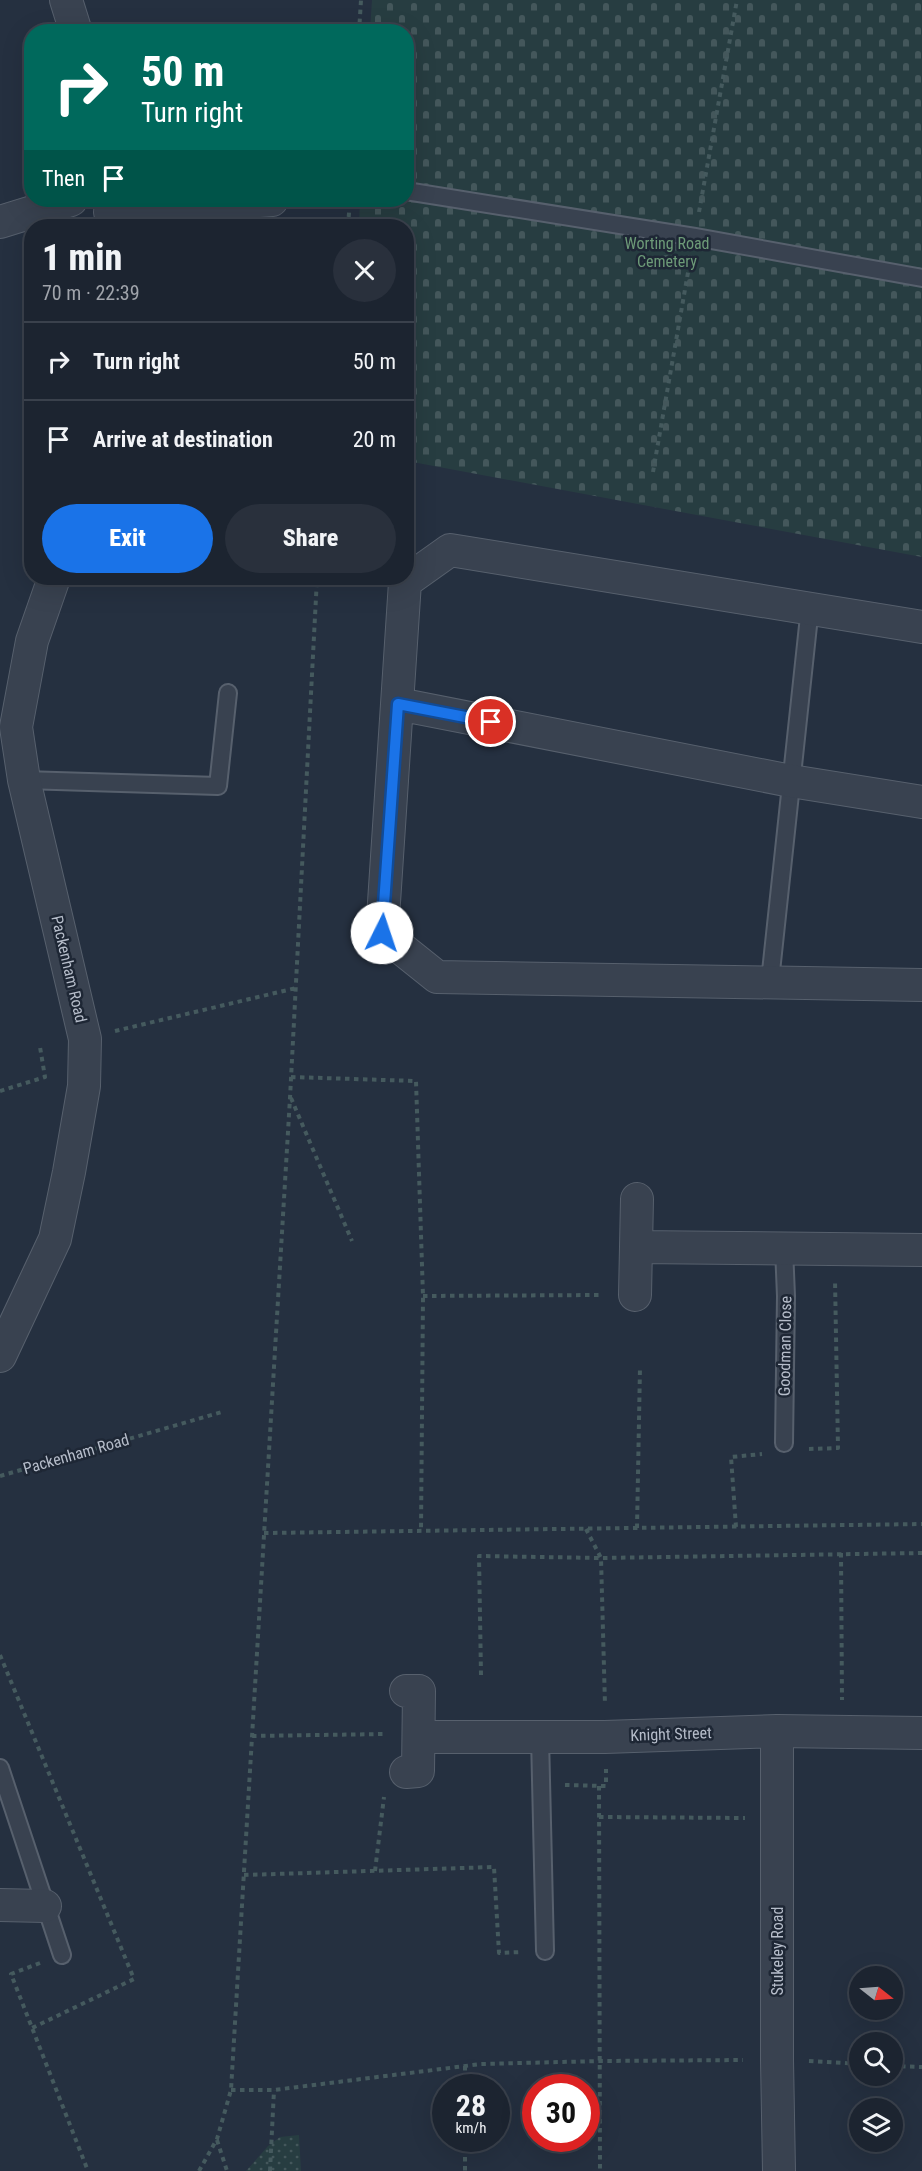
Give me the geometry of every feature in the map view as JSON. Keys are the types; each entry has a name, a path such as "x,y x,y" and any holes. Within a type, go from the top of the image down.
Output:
{"street":[{"path":"66,0 74,24"},
{"path":"0,222 48,207"},
{"path":"109,213 185,207"},
{"path":"414,576 450,550 922,627"},
{"name":"Packenham Road","path":"0,1356 55,1239 84,1086 85,1039 24,780 16,727 32,640 52,585"},
{"path":"405,585 382,933 437,977 922,985"},
{"path":"398,704 791,781 922,802"},
{"path":"635,1295 637,1199"},
{"path":"637,1247 922,1250"},
{"path":"396,1781 418,1771 419,1691 406,1691"},
{"name":"Knight Street","path":"419,1737 605,1737 777,1731 922,1733"},
{"name":"Stukeley Road","path":"777,1731 779,2171"},
{"path":"0,1905 45,1906"}],"lane":[{"path":"414,192 695,237 922,278"},
{"path":"770,981 810,608"},
{"path":"24,780 218,786 228,693"},
{"name":"Goodman Close","path":"784,1248 786,1296 784,1443"},
{"path":"540,1737 545,1951"},
{"path":"0,1768 62,1955"}],"path":[{"path":"360,24 361,0"},
{"path":"199,2171 217,2139 231,2090 290,1098 317,585"},
{"path":"112,1031 296,988"},
{"path":"0,1091 45,1077 40,1047"},
{"path":"291,1077 416,1081 423,1296 422,1531"},
{"path":"290,1098 352,1241"},
{"path":"814,1449 838,1448 834,1248"},
{"path":"423,1296 635,1295"},
{"path":"637,1528 640,1367"},
{"name":"Packenham Road","path":"0,1476 222,1412"},
{"path":"731,1457 736,1527"},
{"path":"264,1533 922,1524"},
{"path":"586,1529 601,1558 605,1737"},
{"path":"841,1553 842,1703"},
{"path":"481,1675 479,1556 601,1558 841,1553 922,1554"},
{"path":"0,1655 134,1979 32,2028"},
{"path":"252,1736 385,1734"},
{"path":"375,1871 396,1781"},
{"path":"541,1784 606,1786"},
{"path":"599,1786 600,2171"},
{"path":"599,1818 778,1819"},
{"path":"244,1875 494,1867 499,1953 545,1951"},
{"path":"62,1955 11,1974 88,2171"},
{"path":"231,2090 274,2090 465,2066 599,2061 751,2060"},
{"path":"807,2061 849,2063"},
{"path":"465,2066 465,2074"},
{"path":"903,2066 922,2067"},
{"path":"270,2171 274,2090"},
{"path":"217,2139 227,2171"},
{"path":"465,2152 465,2171"}],"green space":[{"name":"Worting Road Cemetery","path":"372,0 922,0 922,557 414,462 414,219 359,219 360,207 414,207 414,24 370,24"},
{"path":"299,2135 301,2171 246,2171 268,2146 280,2137"}],"route":[{"path":"382,933 398,704 491,722"}]}
